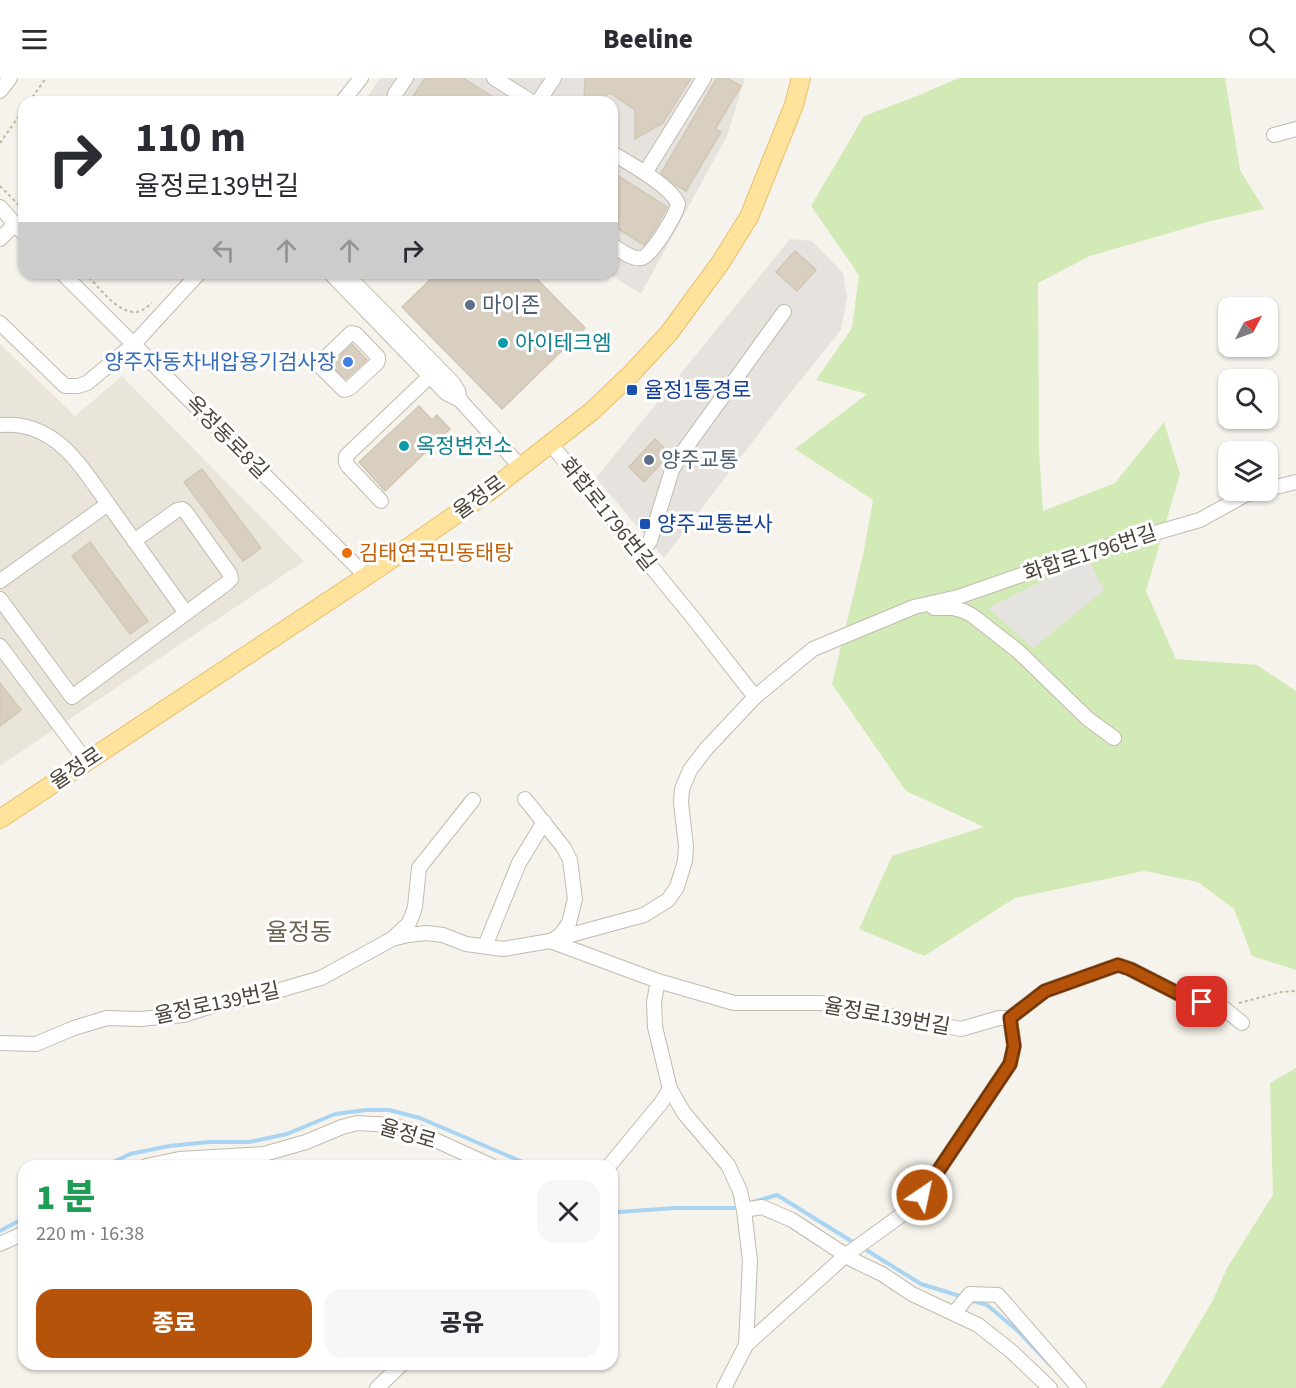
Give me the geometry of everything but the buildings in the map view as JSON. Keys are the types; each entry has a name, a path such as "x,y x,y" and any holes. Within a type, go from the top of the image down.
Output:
{"main road":[{"name":"율정로","path":"0,819 487,493 591,412 669,333 721,262 749,217 794,105 801,78"}],"street":[{"path":"0,91 10,78"},
{"path":"347,96 361,78"},
{"path":"395,96 406,78"},
{"path":"542,96 554,78"},
{"path":"645,173 705,78"},
{"path":"502,80 524,96"},
{"path":"1274,135 1296,129"},
{"path":"618,157 645,173 675,197 678,204 676,212 645,257 634,258 618,249"},
{"path":"0,207 18,229"},
{"path":"0,238 18,230"},
{"name":"옥정동로8길","path":"68,279 366,576"},
{"path":"0,323 65,386 78,386 87,383 134,345 194,279"},
{"path":"336,279 446,393 460,400 520,466"},
{"path":"351,279 453,383 460,400"},
{"path":"640,554 650,541 672,470 682,453 784,312"},
{"path":"374,353 392,337"},
{"path":"381,501 348,466 346,456 430,376"},
{"path":"0,425 11,424 49,435 78,462 186,613"},
{"name":"화합로1796번길","path":"550,443 754,697"},
{"path":"1278,486 1296,482"},
{"name":"화합로1796번길","path":"551,940 644,915 668,900 677,887 685,861 682,789 695,763 754,697 813,649 914,607 958,597 1085,553 1200,520 1234,501"},
{"path":"0,581 108,504"},
{"path":"0,599 72,697 230,581 231,576 224,565 182,509 177,510 134,541"},
{"name":"화합로1796번길","path":"914,607 953,608 973,616 1019,652 1088,719 1114,738"},
{"path":"0,646 86,761"},
{"path":"525,799 569,855 575,899 569,923 561,934 551,940"},
{"name":"율정로139번길","path":"0,1042 36,1044 74,1028 107,1018 140,1019 183,1015 222,1003 299,986 321,978 392,939 409,923 415,907 419,868 473,800"},
{"path":"485,946 519,863 544,822"},
{"name":"율정로139번길","path":"392,939 427,933 442,935 466,944 503,949 551,940 658,981 734,1003 821,1003 962,1029 999,1018 1010,1018 1045,991 1118,965 1183,996 1222,1007 1242,1023"},
{"path":"658,981 654,1002 655,1027 670,1089 684,1113 728,1165 740,1191 750,1261 746,1345"},
{"path":"724,1388 746,1345 862,1242 903,1214 922,1195 1010,1064 1014,1046 1010,1018"},
{"path":"614,1160 670,1089"},
{"name":"율정로","path":"174,1160 264,1154 306,1142 357,1123 391,1125 420,1133 479,1160"},
{"path":"744,1209 762,1207 792,1220 912,1294 978,1325 1003,1344 1050,1388"},
{"path":"0,1244 18,1236"},
{"path":"954,1313 970,1294 998,1295 1079,1388"},
{"path":"377,1388 396,1370"}],"path":[{"path":"33,96 46,78"},
{"path":"0,143 18,118"},
{"path":"0,186 18,204"},
{"path":"91,279 120,308 135,312 153,303"},
{"path":"1222,1007 1281,992 1296,991"}],"shaded area":[{"path":"380,78 745,78 727,136 641,294 617,279 618,96 368,96"},
{"name":"양주교통","path":"790,239 812,241 843,273 847,297 841,330 664,558 596,478"},
{"path":"0,344 75,416 122,376 304,561 0,766"},
{"path":"1088,559 1104,590 1033,648 988,608"}],"green space":[{"path":"959,78 1225,78 1240,170 1264,209 1207,222 1090,256 1038,283 1039,450 1043,511 1115,483 1164,422 1180,474 1146,591 1176,659 1257,665 1296,691 1296,970 1252,956 1234,909 1198,882 1144,871 1015,898 924,956 859,929 892,856 984,827 906,791 832,684 863,555 873,500 795,449 867,394 816,380 852,328 859,275 811,206 864,116"},
{"path":"1296,1068 1296,1388 1160,1388 1213,1300 1227,1268 1273,1195 1270,1083"}],"waterway":[{"path":"118,1160 130,1154 169,1146 209,1142 249,1142 287,1134 335,1114 366,1110 389,1110 420,1118 518,1160"},
{"path":"753,1202 777,1195 856,1244"},
{"path":"618,1212 740,1207"},
{"path":"0,1231 18,1221"},
{"path":"863,1248 921,1284 963,1297"},
{"path":"970,1300 987,1305 1018,1331 1051,1366"}],"place":[{"name":"마이존","path":"470,305"},
{"name":"아이테크엠","path":"503,343"},
{"name":"양주자동차내압용기검사장","path":"348,362"},
{"name":"율정1통경로","path":"632,390"},
{"name":"옥정변전소","path":"404,446"},
{"name":"양주교통","path":"649,460"},
{"name":"양주교통본사","path":"645,524"},
{"name":"김태연국민동태탕","path":"347,553"}],"district":[{"name":"율정동","path":"299,932"}],"route":[{"path":"922,1195 1010,1064 1014,1046 1010,1018 1045,991 1118,965 1183,996 1202,1002"}]}
